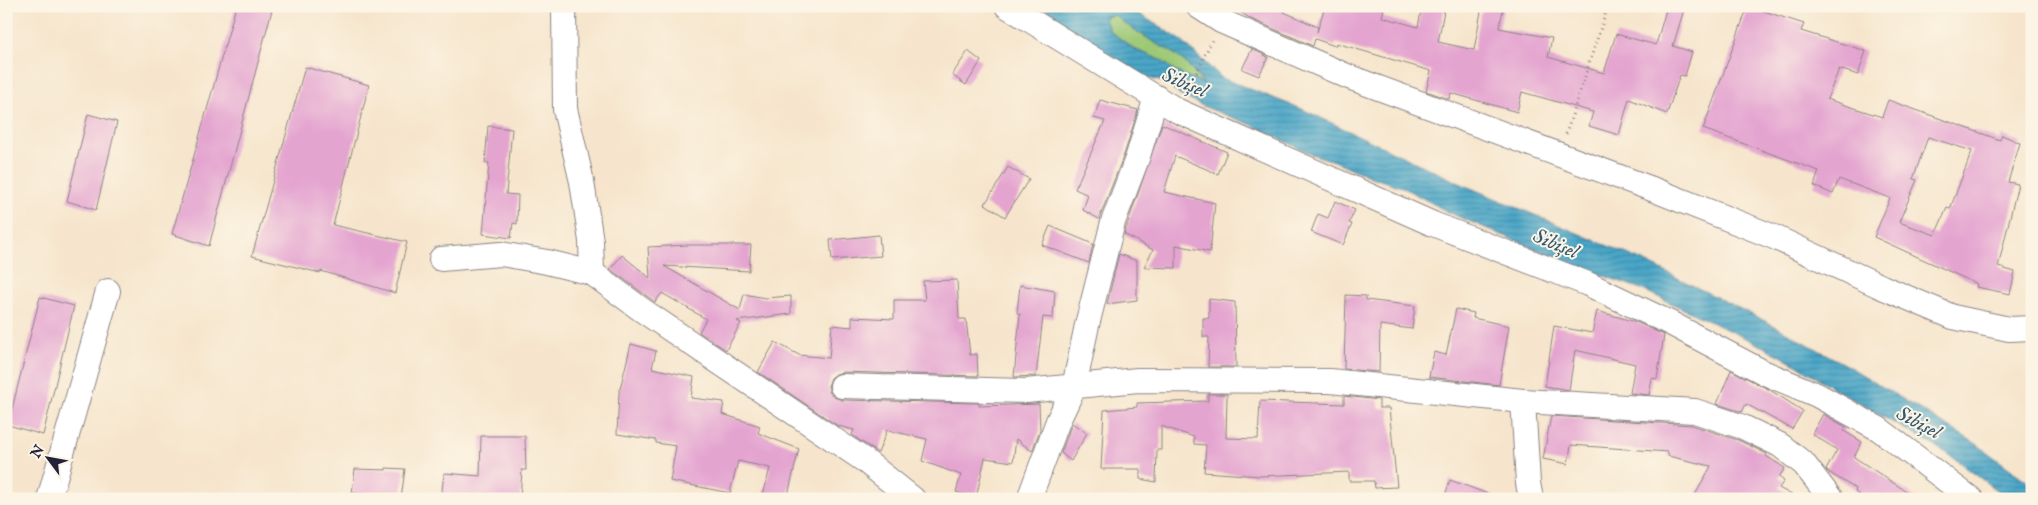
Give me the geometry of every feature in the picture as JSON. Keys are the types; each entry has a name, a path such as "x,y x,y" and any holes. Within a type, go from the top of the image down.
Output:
{"street":[{"path":"564,6 565,109 582,182 591,242 592,273"},
{"path":"1007,6 1178,111 1424,220 1588,284 1670,323 1765,373 1817,395 1879,429 1971,499"},
{"path":"1198,6 1221,21 1349,77 1652,189 1774,237 1882,288 1953,317 2009,329 2032,328"},
{"path":"1029,499 1058,421 1074,387 1087,325 1113,222 1138,156 1156,97"},
{"path":"441,259 501,254 547,262 592,273 650,315 864,460 913,499"},
{"path":"49,499 108,291"},
{"path":"842,386 1026,391 1138,380 1330,381 1523,401 1695,410 1743,427 1780,445 1804,464 1832,499"},
{"path":"1523,401 1528,483 1531,499"}],"path":[{"path":"1559,156 1608,6"},
{"path":"1187,92 1208,47"}],"green space":[{"path":"1115,15 1121,21 1185,62 1204,85 1175,71 1161,60 1134,49 1110,31 1104,17"}],"water":[{"name":"Sibișel","path":"1040,6 1126,6 1178,38 1222,78 1304,110 1466,186 1639,259 1777,327 1853,369 1975,443 2032,485 2032,499 2008,499 1947,453 1839,392 1798,365 1760,345 1641,289 1571,264 1452,214 1402,187 1311,154 1252,125 1179,95 1167,83 1148,78 1061,25 1048,11","holes":["1115,15 1121,21 1172,52 1185,62 1204,84 1175,71 1161,60 1134,49 1110,31 1104,17"]}],"building":[{"path":"236,6 273,6 209,246 172,234"},
{"path":"1231,6 1287,6 1284,12 1318,27 1317,32 1325,6 1373,6 1384,9 1382,17 1418,27 1422,6 1445,6 1438,42 1474,50 1482,6 1504,6 1499,28 1552,38 1548,57 1604,73 1616,34 1656,45 1667,6 1685,6 1673,46 1692,52 1685,76 1680,75 1667,114 1629,99 1619,135 1589,126 1593,112 1522,92 1517,112 1451,93 1449,99 1426,91 1431,71 1336,43 1335,46 1315,39 1313,46 1251,19"},
{"path":"1748,6 1804,24 1801,31 1866,51 1858,75 1839,69 1827,99 1882,117 1888,100 2000,140 2002,135 2020,143 2008,182 2018,184 1998,267 2015,272 2010,294 1976,287 1977,284 1874,237 1890,198 1839,179 1833,194 1814,186 1819,171 1703,129","holes":["1928,137 1972,151 1950,209 1947,208 1935,235 1899,222 1917,180 1913,179"]},
{"path":"1252,49 1268,57 1259,76 1242,69"},
{"path":"968,51 981,61 966,85 952,75"},
{"path":"305,67 369,85 333,225 407,242 395,293 321,271 320,273 252,256"},
{"path":"1100,100 1138,110 1125,152 1099,219 1083,210 1088,195 1075,189 1105,121 1094,118"},
{"path":"88,114 117,122 96,210 67,201"},
{"path":"1162,124 1227,152 1218,174 1175,156 1164,192 1215,203 1210,252 1176,245 1176,268 1144,267 1153,250 1124,234"},
{"path":"488,126 512,129 506,194 518,195 517,224 513,223 511,238 483,234 489,163 485,163"},
{"path":"1008,167 1029,179 1005,217 985,204"},
{"path":"1335,201 1355,210 1349,223 1352,224 1343,245 1311,232 1318,214 1328,218"},
{"path":"1050,226 1093,244 1089,263 1042,245"},
{"path":"879,235 881,256 832,260 830,240"},
{"path":"751,245 749,271 664,266 740,310 744,294 765,298 791,296 791,314 737,321 741,323 726,350 699,332 706,319 662,293 655,302 610,269 622,255 650,278 648,247"},
{"path":"1119,254 1137,261 1137,300 1107,304"},
{"path":"957,280 959,319 966,319 970,355 977,354 978,376 842,372 831,378 828,386 830,393 834,397 842,400 979,403 979,406 1039,404 1040,430 1032,451 1016,439 1013,462 985,458 976,498 956,492 961,475 922,461 927,439 887,430 878,453 852,435 854,430 838,426 758,372 775,342 799,355 829,358 832,325 852,327 852,317 894,319 894,300 925,300 923,281"},
{"path":"1020,285 1055,291 1053,318 1043,317 1036,376 1014,377 1020,314 1017,313"},
{"path":"1346,295 1366,296 1366,300 1415,306 1412,329 1380,325 1379,372 1344,369"},
{"path":"40,297 74,306 43,435 8,425"},
{"path":"1209,299 1235,302 1236,367 1208,367 1209,337 1203,337 1203,318 1209,318"},
{"path":"1456,309 1474,313 1473,318 1509,326 1499,385 1429,377 1434,352 1446,355"},
{"path":"1597,311 1636,322 1664,335 1657,379 1652,378 1649,395 1630,393 1635,364 1575,350 1569,390 1545,386 1554,326 1592,333"},
{"path":"631,344 656,351 652,368 694,377 691,398 724,402 722,414 760,426 758,433 799,449 787,499 762,499 770,468 738,461 730,493 670,481 676,446 656,443 656,440 617,434 619,393"},
{"path":"1731,370 1770,390 1803,411 1792,429 1746,404 1742,412 1717,404"},
{"path":"1208,394 1227,394 1226,438 1258,439 1260,401 1344,404 1344,396 1379,400 1379,408 1389,408 1397,487 1375,488 1374,481 1349,481 1349,472 1260,476 1204,472 1206,445 1194,444 1194,437 1161,426 1161,450 1157,450 1156,482 1140,479 1140,469 1101,469 1104,410 1137,407 1137,403 1208,401"},
{"path":"1823,414 1846,427 1844,431 1862,442 1854,457 1918,499 1865,499 1855,492 1856,489 1828,472 1826,470 1837,450 1812,434"},
{"path":"1551,416 1692,425 1738,440 1767,454 1766,456 1785,468 1779,477 1784,481 1779,488 1799,499 1693,499 1711,466 1668,456 1668,452 1571,445 1568,464 1543,459"},
{"path":"1072,423 1087,433 1071,461 1061,453"},
{"path":"481,436 525,436 526,470 522,470 520,499 441,499 444,473 480,476"},
{"path":"386,468 405,469 401,499 383,499 383,495 352,493 355,469 386,470"},
{"path":"1450,480 1494,496 1494,499 1444,499"}]}
